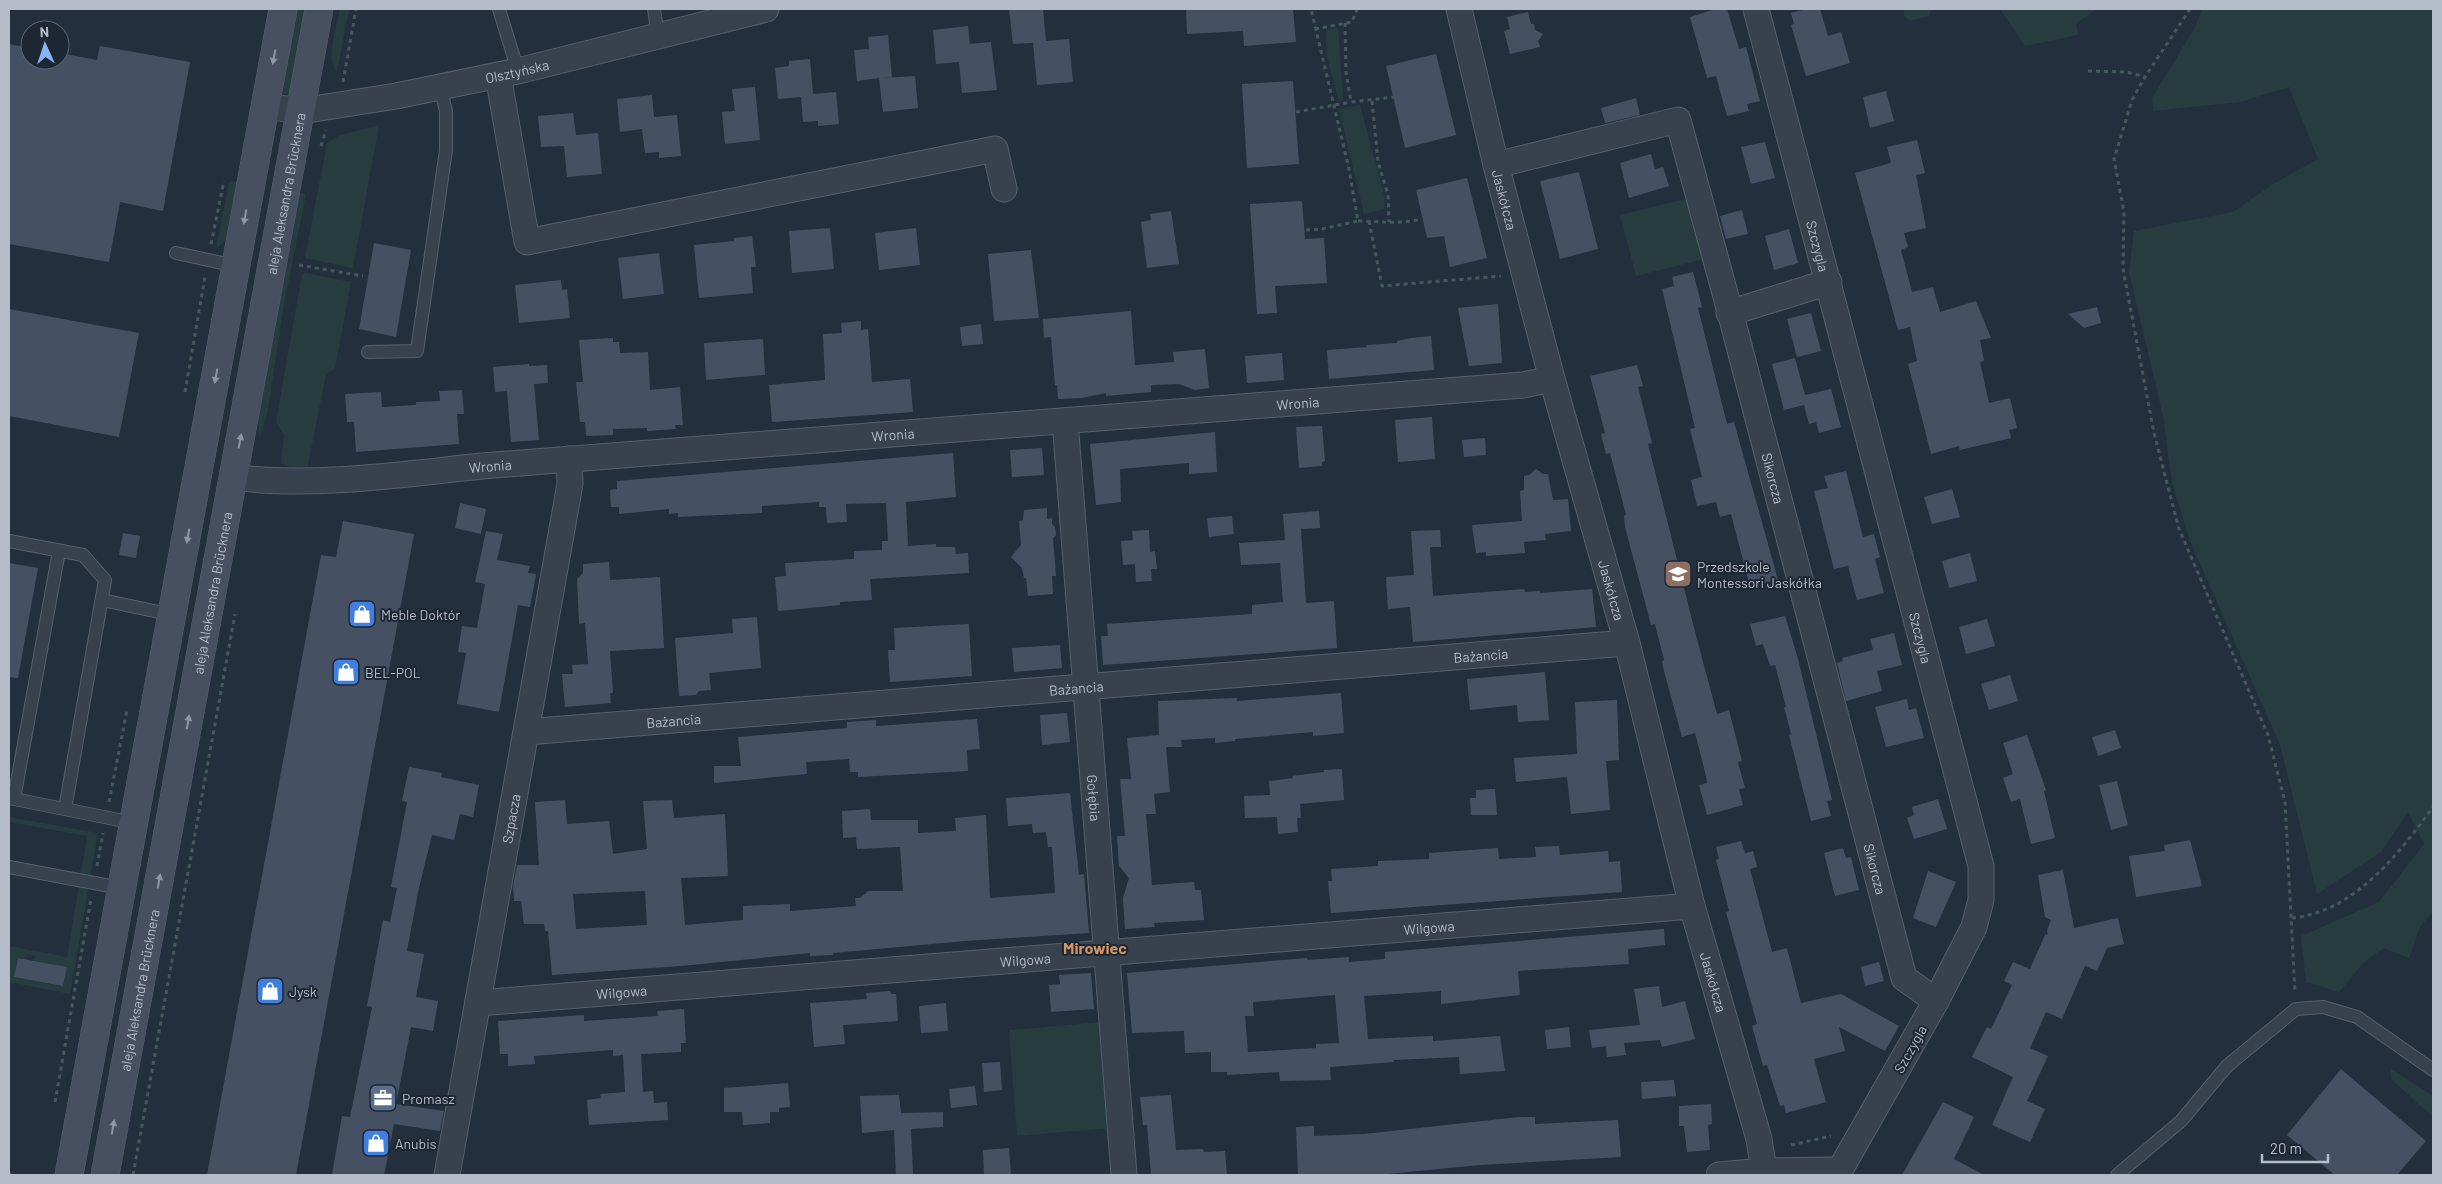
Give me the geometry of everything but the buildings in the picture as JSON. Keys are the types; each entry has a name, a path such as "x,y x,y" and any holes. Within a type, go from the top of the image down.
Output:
{"main road":[{"path":"69,1175 283,9"},
{"name":"aleja Aleksandra Brücknera","path":"104,1175 319,9"}],"street":[{"name":"Olsztyńska","path":"265,106 301,111 396,96 508,73 766,9"},
{"name":"Jaskółcza","path":"1458,9 1496,165 1552,379 1627,643 1692,906 1763,1162"},
{"name":"Szczygla","path":"1719,1175 1763,1162 1841,1173 1936,1001 1974,927 1980,900 1981,866 1756,9"},
{"path":"508,73 527,242 995,150 1004,189"},
{"name":"Sikorcza","path":"1496,165 1678,120 1732,319 1904,978 1936,1001"},
{"path":"1729,313 1829,282"},
{"name":"Wronia","path":"233,477 270,481 323,480 1522,385 1552,379"},
{"name":"Gołębia","path":"1065,420 1124,1175"},
{"name":"Szpacza","path":"447,1175 570,484 569,460"},
{"name":"Bażancia","path":"526,732 1627,643"},
{"name":"Wilgowa","path":"478,1002 1108,954 1692,906"}],"lane":[{"path":"499,9 508,73"},
{"path":"654,9 658,37"},
{"path":"368,352 417,351 446,150 446,111 440,87"},
{"path":"176,253 236,266"},
{"path":"9,541 83,555 105,580 65,809"},
{"path":"59,551 11,799 134,823"},
{"path":"102,600 173,615"},
{"path":"9,867 121,888"},
{"path":"2117,1175 2181,1121 2227,1066 2296,1009 2323,1007 2357,1017 2433,1070"}],"path":[{"path":"344,79 356,9"},
{"path":"1311,9 1349,170 1358,221"},
{"path":"1315,28 1352,22 1357,9"},
{"path":"2190,9 2144,77 2132,100 2114,159 2124,212 2125,279 2154,433 2179,529 2268,735 2285,802 2296,1009"},
{"path":"1345,23 1346,72 1351,102"},
{"path":"2088,72 2127,72 2144,77"},
{"path":"1296,112 1351,102 1394,97"},
{"path":"1372,101 1378,162 1388,195 1389,222"},
{"path":"1306,230 1322,229 1358,221 1402,223 1421,219"},
{"path":"1369,221 1382,286 1507,275"},
{"path":"299,264 363,276"},
{"path":"133,1175 237,606"},
{"path":"2292,918 2312,916 2354,895 2403,846 2433,807"},
{"path":"1763,1162 1852,1132 1861,1135"}],"green space":[{"path":"297,9 307,9 290,94 284,94 283,90"},
{"path":"340,9 349,9 337,72 332,58 332,50"},
{"path":"1904,9 1932,9 1929,16 1910,21 1904,16"},
{"path":"2000,9 2097,9 2076,23 2078,35 2025,46"},
{"path":"2202,9 2433,9 2433,911 2420,927 2409,958 2384,948 2364,962 2339,992 2306,982 2301,936 2379,902 2424,844 2408,812 2381,852 2317,894 2280,745 2190,541 2172,483 2163,416 2129,272 2134,231 2233,212 2273,184 2318,159 2289,87 2240,102 2153,111 2152,98 2194,29"},
{"path":"1338,27 1343,100 1339,101 1327,57 1326,30"},
{"path":"1360,105 1384,195 1385,209 1364,214 1339,109"},
{"path":"379,125 353,268 305,258 327,143 338,136"},
{"path":"231,181 239,182 234,219 223,243 216,248 229,183"},
{"path":"299,192 306,194 285,299 267,414 260,437 258,420 260,402"},
{"path":"1686,199 1704,259 1636,276 1620,215"},
{"path":"306,273 351,282 335,369 326,374 307,469 297,470 281,463 284,435 276,422 302,274"},
{"path":"9,817 98,833 70,994 9,982 9,946 67,957 87,836 9,822","holes":["27,954 35,956 34,961 67,967 63,986 14,977 18,958 26,959"]},
{"path":"1102,1022 1112,1128 1017,1136 1009,1030"},
{"path":"2390,1068 2433,1096 2433,1117 2391,1079"}],"place":[{"name":"Przedszkole Montessori Jaskółka","path":"1678,574"},
{"name":"Meble Doktór","path":"362,614"},
{"name":"BEL-POL","path":"346,672"},
{"name":"Jysk","path":"270,991"},
{"name":"Promasz","path":"383,1098"},
{"name":"Anubis","path":"376,1143"}],"district":[{"name":"Mirowiec","path":"1095,947"}]}
